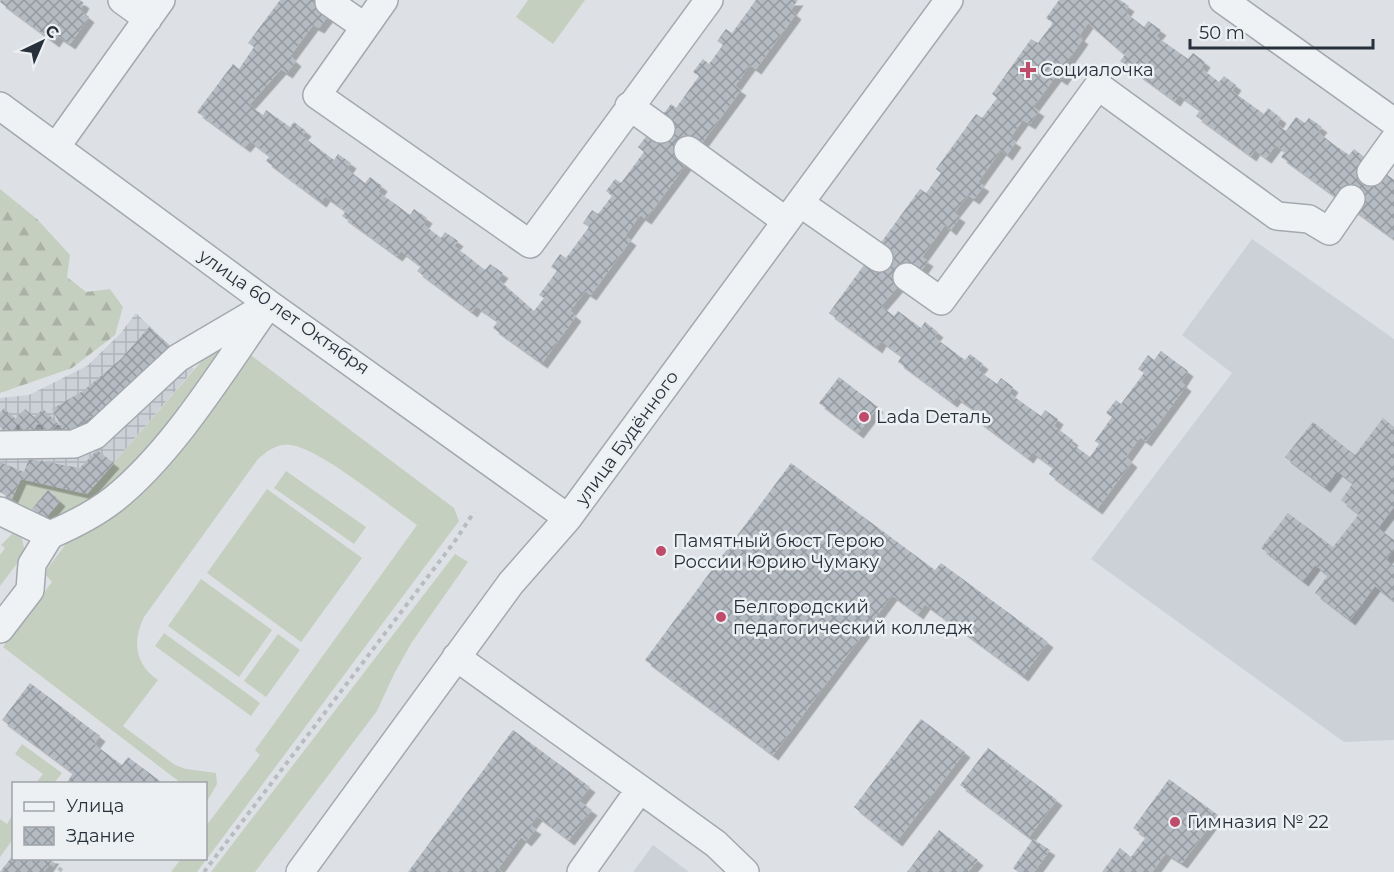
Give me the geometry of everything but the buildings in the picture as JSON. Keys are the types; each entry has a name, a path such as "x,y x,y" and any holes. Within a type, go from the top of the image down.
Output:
{"street":[{"path":"56,147 155,9 122,0"},
{"path":"384,0 317,94 530,244 629,106 709,0"},
{"path":"1223,0 1394,122"},
{"name":"улица Будённого","path":"300,872 511,583 568,518 946,1"},
{"path":"329,2 365,27"},
{"path":"907,277 941,301 1098,86 1277,216 1309,219 1329,231 1351,199"},
{"name":"улица 60 лет Октября","path":"0,106 269,304 568,518"},
{"path":"629,106 661,129"},
{"path":"1371,172 1394,140"},
{"path":"688,150 793,212 879,258"},
{"path":"0,445 74,444 95,435 178,358 269,304"},
{"path":"0,629 30,590 32,564 50,535 96,512 134,481 179,429 269,304"},
{"path":"0,511 50,535"},
{"path":"456,657 716,844 745,872"},
{"path":"581,872 640,789"}],"path":[{"path":"204,872 455,541 474,512"},
{"path":"51,863 64,872"}],"shaded area":[{"path":"1252,239 1394,339 1394,740 1344,742 1091,559 1232,373 1182,335"},
{"path":"136,313 194,369 87,494 12,499 0,492 0,398 29,395 87,366 120,334"},
{"path":"653,845 689,872 633,872"}],"green space":[{"path":"528,0 585,0 553,44 516,17"},
{"path":"0,189 37,219 70,255 67,277 86,292 110,289 123,307 115,335 72,368 0,393"},
{"path":"218,342 227,349 179,406 178,420 108,496 51,521 45,519 60,501 30,510 12,499 21,479 87,494"},
{"path":"248,353 454,508 459,521 207,859 207,825 260,755 255,750 417,525 336,467 304,449 291,445 277,446 258,459 144,617 138,635 138,652 144,667 158,680 123,726 175,765 186,769 216,773 217,784 207,801 207,782 180,782 3,647 52,582 46,575 47,569 74,533"},
{"path":"286,471 366,527 354,544 274,488"},
{"path":"267,489 362,558 301,642 207,573"},
{"path":"12,534 22,538 25,553 0,586 0,555 5,548 1,545"},
{"path":"455,554 468,562 412,642 377,711 255,872 211,872"},
{"path":"201,579 272,630 239,677 168,626"},
{"path":"164,633 260,703 251,716 155,646"},
{"path":"278,634 300,650 266,697 244,681"},
{"path":"22,744 62,773 55,782 37,782 43,774 15,754"},
{"path":"12,816 12,840 0,857 0,819 7,824"},
{"path":"180,860 206,860 197,872 171,872"}],"place":[{"name":"Социалочка","path":"1028,70"},
{"name":"Lada Dеталь","path":"864,417"},
{"name":"Памятный бюст Герою России Юрию Чумаку","path":"661,551"},
{"name":"Белгородский педагогический колледж","path":"721,617"},
{"name":"Гимназия № 22","path":"1175,822"}]}
